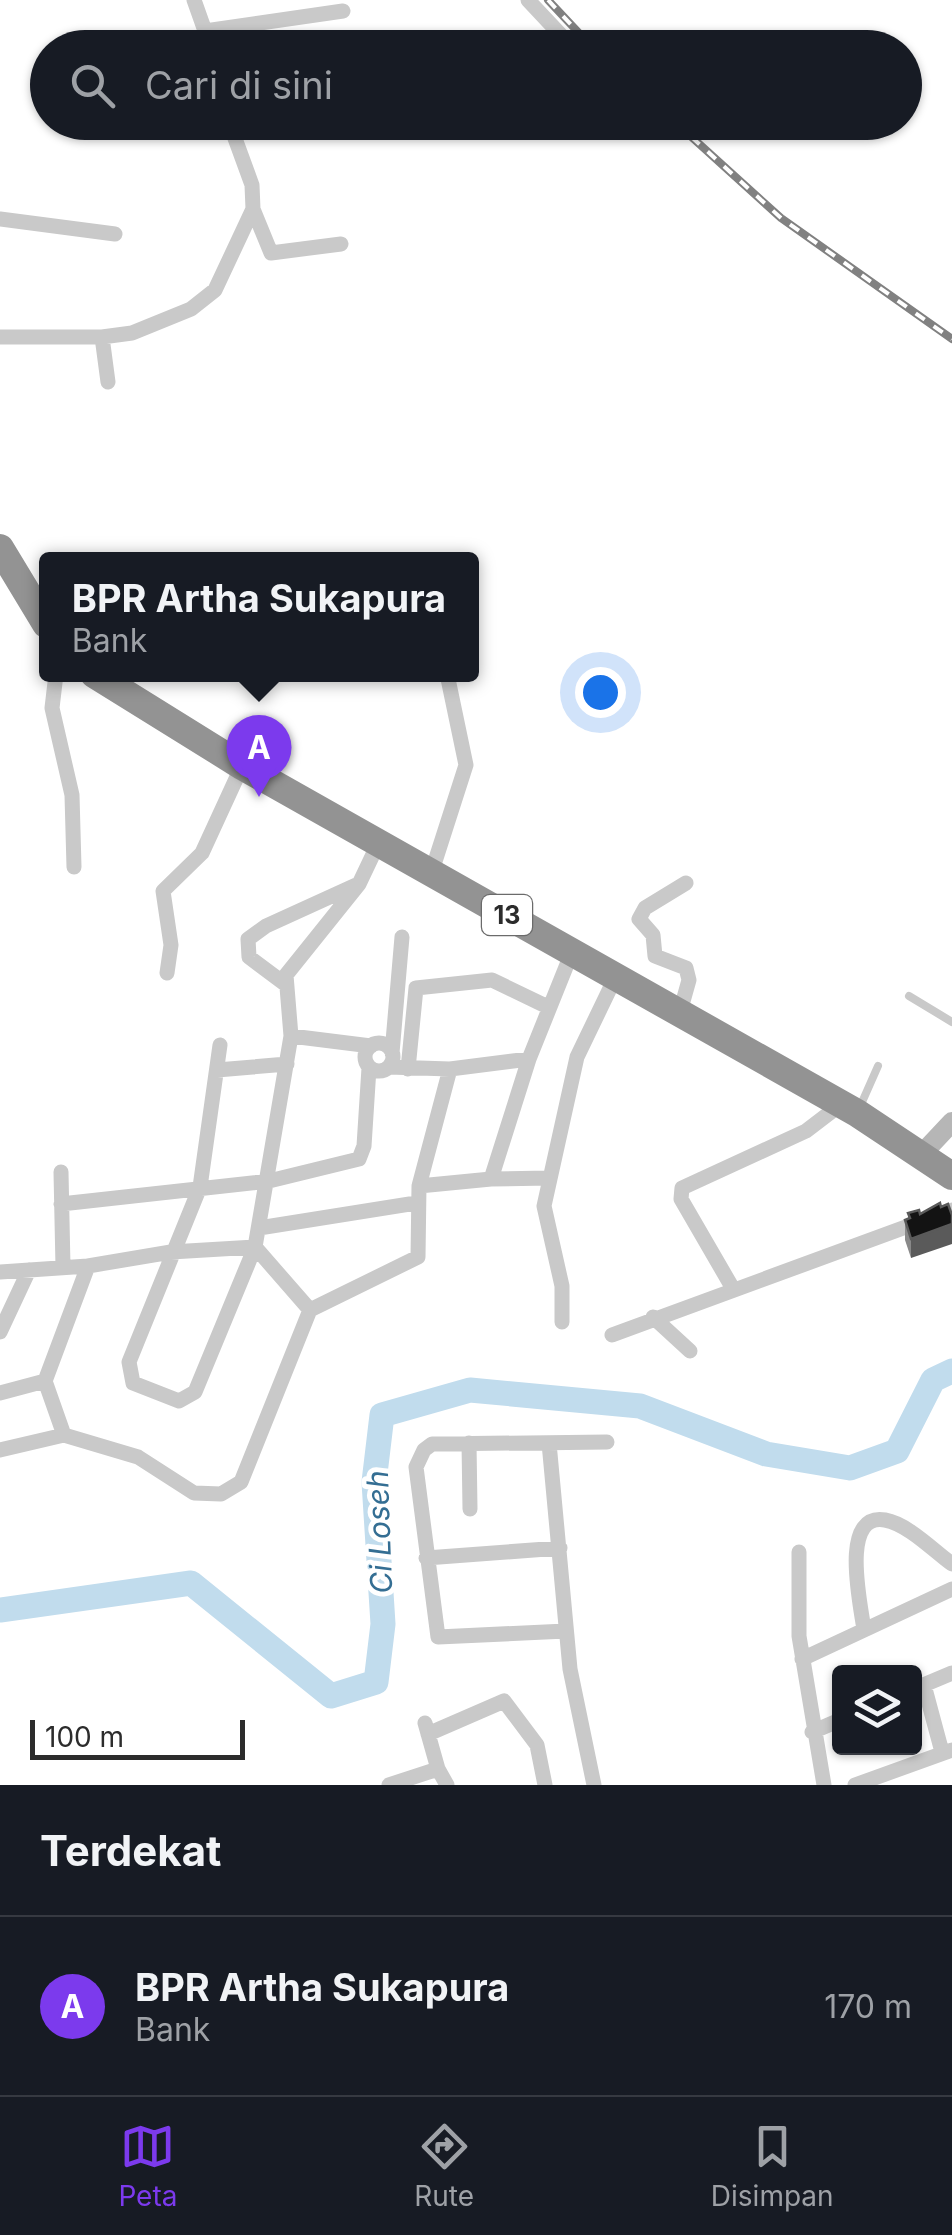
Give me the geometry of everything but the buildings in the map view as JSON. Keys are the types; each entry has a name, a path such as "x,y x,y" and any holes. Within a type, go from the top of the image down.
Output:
{"highway":[{"path":"3,558 39,613"},
{"name":"13","path":"107,682 242,766 848,1109 952,1176"}],"street":[{"path":"194,0 203,30"},
{"path":"535,8 556,30"},
{"path":"250,30 343,11"},
{"path":"236,140 253,209 271,252 341,244"},
{"path":"0,338 102,338 132,333 206,300 243,237 253,209"},
{"path":"0,219 115,234"},
{"path":"102,338 108,382"},
{"path":"55,682 52,708 72,795 74,867"},
{"path":"430,874 466,765 449,682"},
{"path":"167,973 170,945 163,892 202,854 242,766"},
{"path":"220,1045 200,1188 171,1252 128,1370 133,1384 186,1401 198,1386 256,1247 291,1036 285,984 290,965 360,884 378,844"},
{"path":"680,1012 689,980 686,968 655,956 653,935 638,919 645,908 686,883"},
{"path":"285,984 249,957 248,939 266,926 360,884"},
{"path":"370,1068 380,1071 390,1060 402,938"},
{"path":"491,1180 528,1059 572,952"},
{"path":"562,1322 562,1286 544,1206 577,1057 616,976"},
{"path":"398,990 492,980 548,1008"},
{"path":"408,1069 416,988"},
{"path":"291,1036 371,1046 383,1044 390,1060 408,1069 450,1069 528,1059"},
{"path":"61,1204 269,1181 358,1160 364,1146 370,1068 365,1059 371,1046"},
{"path":"217,1070 287,1064"},
{"path":"0,1450 64,1435 138,1458 194,1494 210,1497 232,1489 248,1470 310,1310 414,1263 419,1250 419,1186 450,1069"},
{"path":"732,1287 681,1199 682,1188 848,1109"},
{"path":"921,1155 952,1122"},
{"path":"60,1172 64,1267"},
{"path":"419,1186 549,1178"},
{"path":"259,1228 416,1203"},
{"path":"612,1335 732,1287 952,1210"},
{"path":"0,1272 88,1266 171,1252 256,1247"},
{"path":"256,1247 310,1310"},
{"path":"64,1435 45,1381 88,1266"},
{"path":"0,1332 29,1270"},
{"path":"653,1317 690,1351"},
{"path":"0,1394 45,1381"},
{"path":"566,1631 438,1637 416,1467 419,1456 432,1444 607,1442"},
{"path":"549,1443 566,1631 594,1785"},
{"path":"469,1444 470,1509"},
{"path":"864,1630 854,1548 860,1532 872,1522 884,1520 899,1526 952,1564"},
{"path":"426,1558 560,1548"},
{"path":"799,1552 802,1658 824,1785"},
{"path":"802,1658 952,1589"},
{"path":"922,1686 952,1673"},
{"path":"854,1785 947,1751 922,1694"},
{"path":"448,1785 438,1769 426,1728 504,1702 537,1745 545,1785"},
{"path":"812,1732 832,1723"},
{"path":"388,1785 438,1769"}],"lane":[{"path":"908,996 952,1022"},
{"path":"848,1109 878,1066"}],"waterway":[{"name":"Ci Loseh","path":"0,1610 191,1583 331,1696 376,1682 383,1624 374,1482 382,1415 470,1390 640,1406 766,1454 850,1468 897,1451 933,1380 952,1371"}],"railway":[{"path":"548,0 576,30"},
{"path":"695,140 781,218 952,339"}],"place":[{"name":"BPR Artha Sukapura","path":"259,797"}]}
